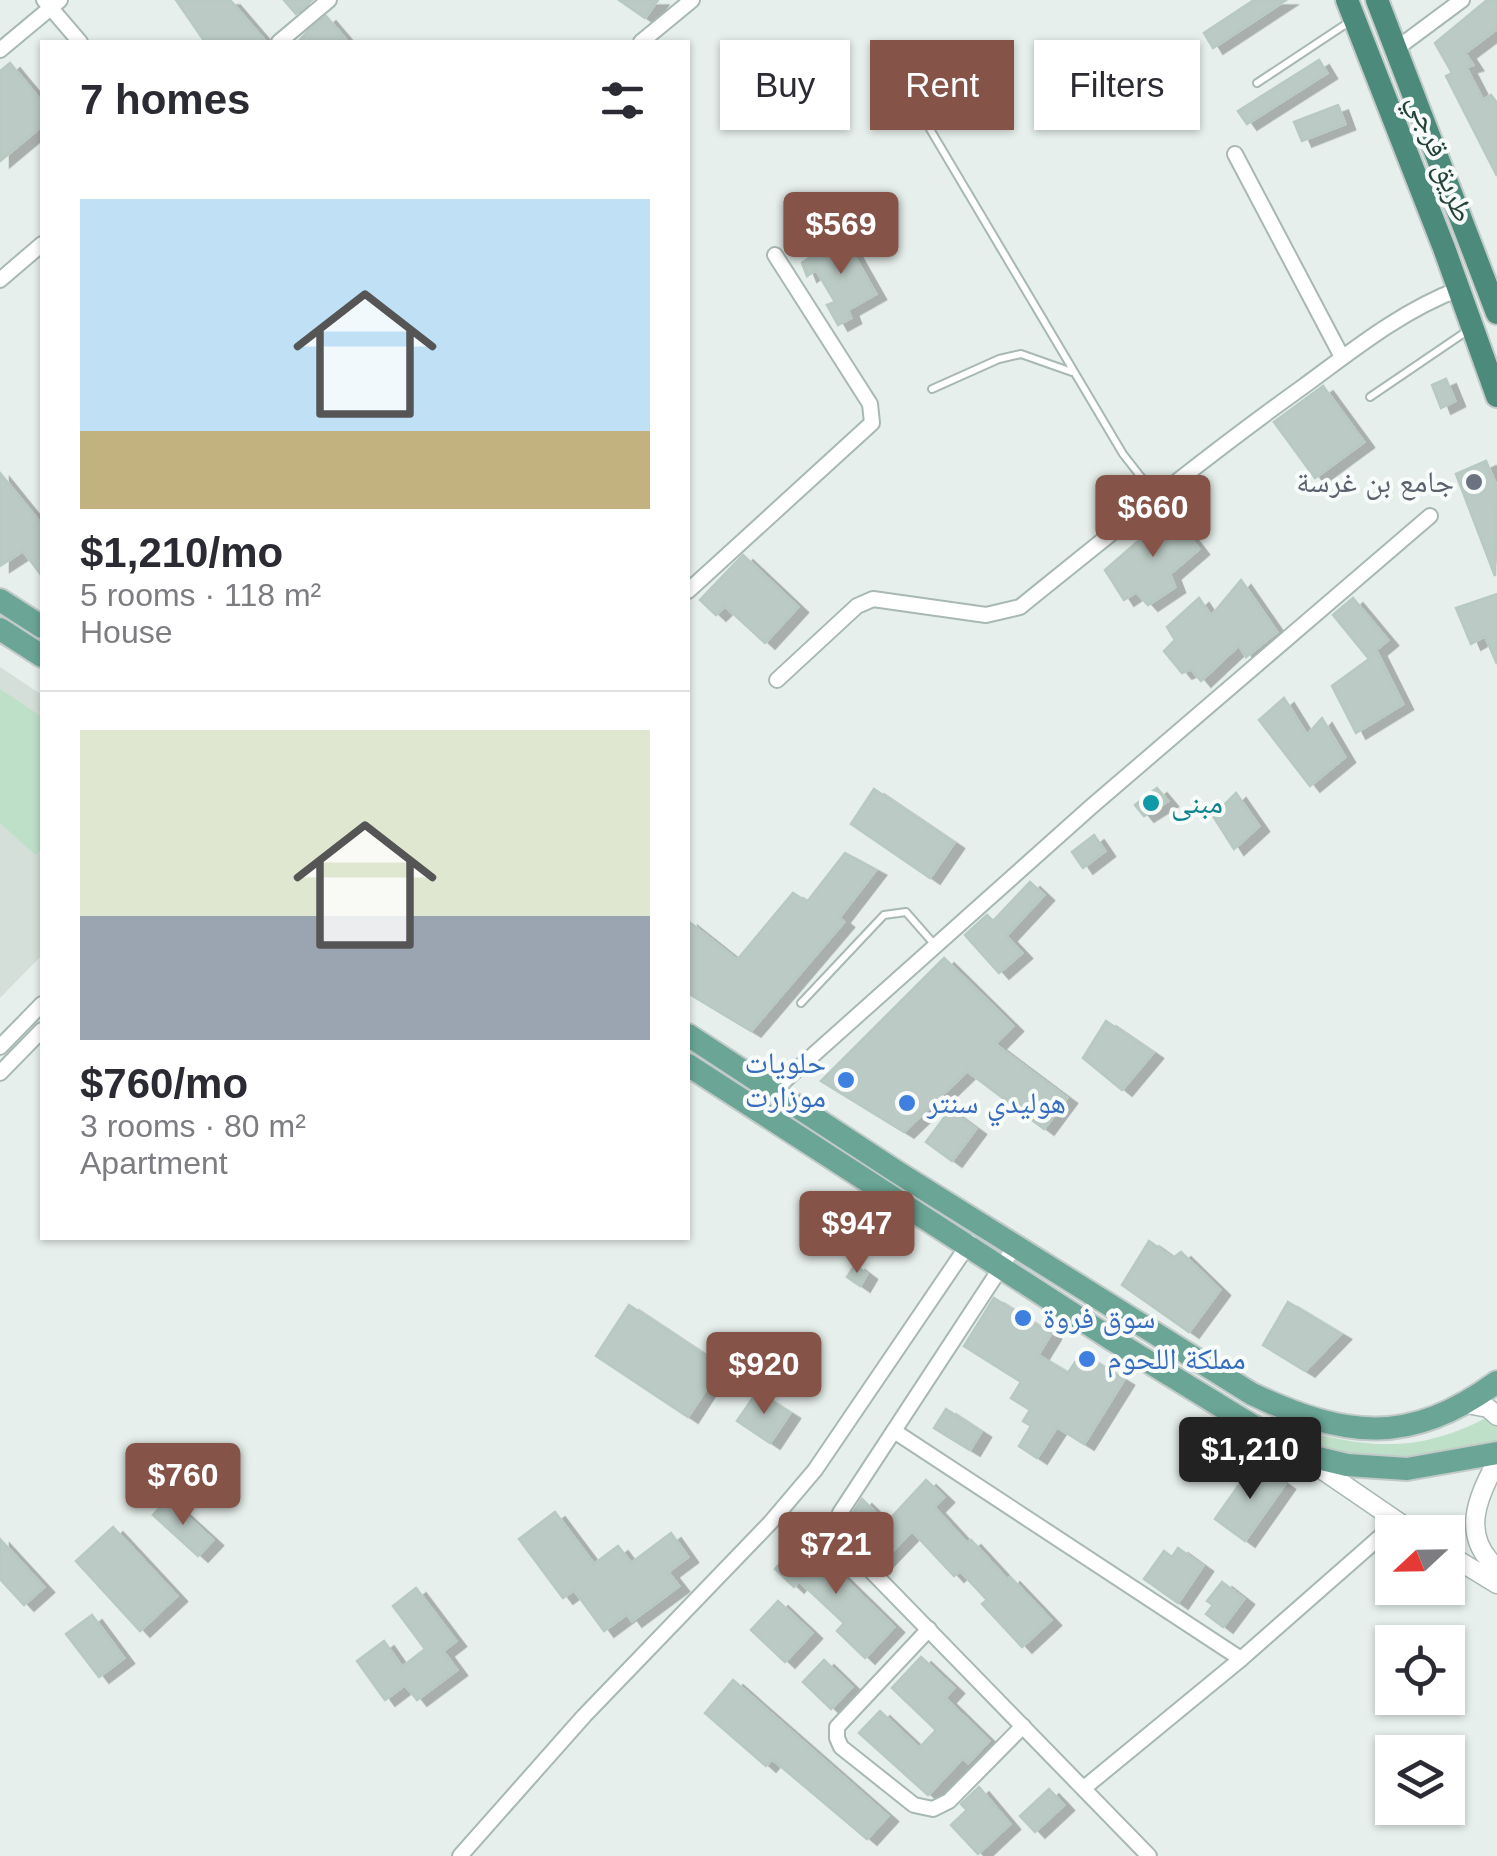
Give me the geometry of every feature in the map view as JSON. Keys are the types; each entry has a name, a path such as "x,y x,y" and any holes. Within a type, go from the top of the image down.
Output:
{"highway":[{"name":"طريق قرجي","path":"1376,0 1497,313"},
{"name":"طريق قرجي","path":"1350,9 1497,396"}],"main road":[{"path":"0,600 40,625"},
{"path":"0,629 40,655"},
{"path":"690,1036 981,1225 1252,1394 1302,1418 1383,1429 1416,1424 1467,1404 1497,1382"},
{"path":"690,1067 1239,1420 1297,1452 1347,1465 1392,1469 1497,1453"}],"street":[{"path":"281,40 329,0"},
{"path":"643,40 692,0"},
{"path":"1396,49 1462,0"},
{"path":"0,50 52,3 79,40"},
{"path":"1235,154 1342,356"},
{"path":"0,280 40,246"},
{"path":"690,589 872,423 870,404 776,255"},
{"path":"777,680 857,606 873,599 986,615 1020,607 1250,423 1342,356 1402,317 1459,289"},
{"path":"774,1090 934,944 1430,516"},
{"path":"0,1047 40,1006"},
{"path":"0,1073 40,1032"},
{"path":"460,1856 584,1716 782,1510 814,1470 981,1225"},
{"path":"1015,1246 840,1512 836,1526 842,1542 1148,1856"},
{"path":"1467,1404 1488,1408 1497,1416"},
{"path":"894,1431 1241,1659"},
{"path":"1297,1452 1388,1515"},
{"path":"1497,1461 1484,1481 1476,1527 1480,1552 1497,1568"},
{"path":"1084,1788 1375,1551"},
{"path":"1465,1564 1497,1584"},
{"path":"928,1629 837,1727 836,1738 841,1746 914,1805 933,1809 948,1801 1022,1726"}],"lane":[{"path":"1257,84 1350,9"},
{"path":"930,130 1123,454 1161,494"},
{"path":"1370,397 1473,328"},
{"path":"932,389 1000,359 1021,354 1074,372"},
{"path":"802,1003 884,916 906,912 934,944"}],"shaded area":[{"path":"0,667 40,694 40,957 0,998"}],"green space":[{"path":"0,689 40,716 40,851 35,855 0,823"},
{"path":"1497,1412 1497,1445 1433,1458 1390,1461 1326,1450 1261,1419 1325,1436 1380,1444 1436,1438"}],"building":[{"path":"176,0 230,0 264,40 204,40"},
{"path":"284,0 312,0 296,14"},
{"path":"619,0 658,0 645,18"},
{"path":"1254,0 1286,0 1213,48 1204,33"},
{"path":"1487,0 1497,0 1497,29 1465,53 1473,65 1466,67 1483,100 1491,95 1497,103 1497,176 1446,76 1452,73 1435,43"},
{"path":"326,16 346,40 300,40"},
{"path":"1319,60 1327,73 1247,124 1238,111"},
{"path":"10,63 40,100 40,128 0,161 0,71"},
{"path":"1338,105 1345,124 1302,141 1294,122"},
{"path":"842,234 876,294 848,310 851,318 838,325 827,305 835,302 816,270 807,276 802,263"},
{"path":"1446,379 1455,401 1441,408 1432,385"},
{"path":"1323,386 1364,442 1315,478 1274,422"},
{"path":"1486,461 1497,487 1495,576 1456,474"},
{"path":"0,473 40,523 40,573 23,551 0,566"},
{"path":"1166,506 1199,549 1170,574 1175,587 1148,605 1136,592 1124,600 1105,570 1152,529 1150,519"},
{"path":"743,555 798,607 765,643 725,606 716,615 700,600"},
{"path":"1241,580 1277,632 1246,657 1239,645 1201,681 1191,669 1182,673 1164,651 1175,640 1167,627 1199,598 1211,616"},
{"path":"1497,594 1497,664 1485,636 1471,644 1456,608"},
{"path":"1353,598 1388,640 1376,650 1403,704 1356,733 1332,686 1369,659 1333,615"},
{"path":"1284,698 1307,735 1322,718 1345,757 1310,786 1259,720"},
{"name":"مبنى","path":"1157,788 1168,801 1144,816 1135,805"},
{"path":"874,789 954,843 930,878 851,824"},
{"path":"1236,793 1259,826 1234,849 1213,816"},
{"path":"1094,835 1105,851 1083,868 1072,852"},
{"path":"845,853 876,870 839,918 844,922 751,1031 690,994 690,923 737,960 793,893 807,902"},
{"path":"1030,882 1044,895 1006,936 1022,953 999,973 965,935 987,915 993,921"},
{"path":"944,958 1013,1026 995,1044 1067,1098 1044,1129 967,1071 904,1132 821,1081"},
{"path":"1106,1021 1153,1053 1122,1090 1083,1058"},
{"path":"950,1110 976,1129 952,1161 926,1142"},
{"path":"1149,1241 1173,1258 1181,1252 1220,1290 1189,1332 1122,1285"},
{"path":"855,1265 867,1274 860,1286 847,1277"},
{"path":"994,1298 1051,1334 1038,1355 1068,1373 1081,1353 1124,1380 1084,1444 1057,1427 1037,1458 1019,1446 1031,1426 1023,1421 1030,1410 1011,1398 1021,1382 964,1346"},
{"path":"1288,1302 1341,1334 1305,1371 1263,1345"},
{"path":"629,1305 721,1366 688,1417 596,1356"},
{"path":"757,1392 790,1413 770,1443 737,1421"},
{"path":"946,1409 981,1432 970,1450 934,1428"},
{"path":"1255,1462 1285,1484 1245,1541 1215,1519"},
{"path":"926,1480 944,1497 934,1507 1051,1620 1022,1647 982,1604 987,1600 960,1571 954,1576 912,1531 883,1561 849,1529 850,1517 862,1499 886,1523"},
{"path":"168,1499 213,1540 198,1556 153,1515"},
{"path":"555,1512 594,1564 618,1546 631,1563 671,1533 688,1557 668,1572 679,1586 632,1621 627,1614 604,1631 574,1590 563,1598 519,1539"},
{"path":"113,1527 177,1596 140,1631 76,1561"},
{"path":"803,1538 894,1627 865,1658 837,1631 844,1623 799,1581 794,1587 775,1569"},
{"path":"0,1539 44,1587 24,1605 0,1579"},
{"path":"1178,1548 1203,1566 1178,1603 1144,1579 1164,1551 1172,1557"},
{"path":"1222,1582 1244,1599 1223,1627 1206,1614 1213,1605 1207,1601"},
{"path":"416,1588 456,1641 443,1651 457,1670 417,1700 405,1685 385,1700 357,1661 384,1641 402,1667 425,1649 393,1606"},
{"path":"778,1601 812,1633 785,1662 751,1630"},
{"path":"92,1615 124,1658 99,1677 66,1634"},
{"path":"921,1657 954,1688 945,1698 989,1741 968,1763 963,1758 928,1795 859,1733 880,1711 919,1748 936,1730 892,1688"},
{"path":"824,1660 852,1687 831,1709 803,1682"},
{"path":"733,1680 888,1816 867,1839 772,1759 766,1766 705,1713"},
{"path":"979,1787 1010,1824 978,1854 951,1825 967,1810 961,1804"},
{"path":"1049,1789 1064,1805 1035,1832 1020,1816"}],"place":[{"name":"جامع بن غرسة","path":"1474,482"},
{"name":"مبنى","path":"1151,803"},
{"name":"حلويات موزارت","path":"846,1080"},
{"name":"هوليدي سنتر","path":"907,1103"},
{"name":"سوق فروة","path":"1023,1318"},
{"name":"مملكة اللحوم","path":"1087,1359"}]}
